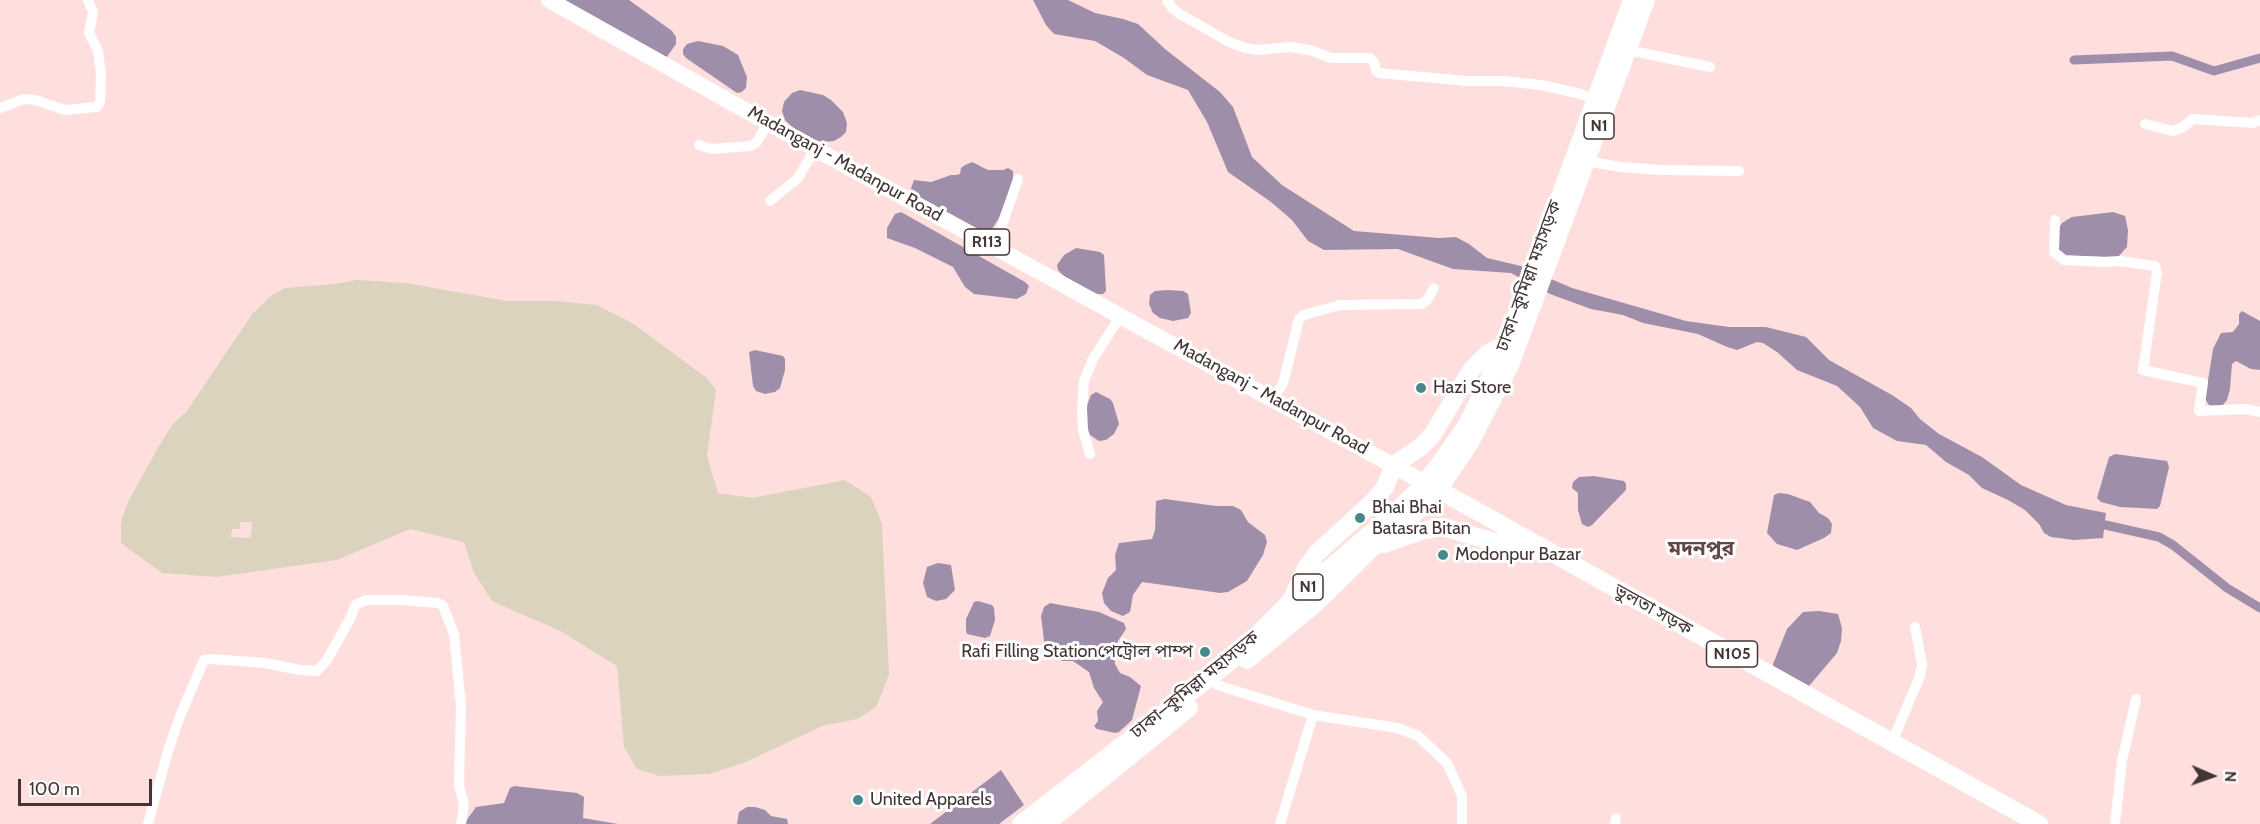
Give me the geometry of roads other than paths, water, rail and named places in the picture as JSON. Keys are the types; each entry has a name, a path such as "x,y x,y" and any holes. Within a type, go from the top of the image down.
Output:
{"highway":[{"name":"ঢাকা–কুমিল্লা মহাসড়ক","path":"1021,824 1139,729 1232,660 1290,602 1398,510 1432,487 1470,443 1510,365 1530,294 1594,100 1632,0"},
{"name":"ঢাকা–কুমিল্লা মহাসড়ক","path":"1546,250 1586,161 1646,0"},
{"name":"ঢাকা–কুমিল্লা মহাসড়ক","path":"1046,824 1316,603 1371,549 1414,514 1468,423 1530,294"},
{"path":"1290,602 1306,568 1317,553 1375,500 1385,487 1394,465 1422,446 1433,434 1472,369 1487,354 1506,344"},
{"name":"ভুলতা সড়ক","path":"1432,487 2039,824"},
{"path":"1371,549 1421,531 1443,526 1501,544 1550,553"}],"main road":[{"name":"Madanganj - Madanpur Road","path":"549,0 768,123 1432,487"}],"street":[{"path":"0,108 24,99 35,99 65,110 95,108 99,105 101,74 98,51 89,33 93,12 88,0"},
{"path":"1167,0 1180,14 1229,42 1245,48 1258,50 1290,47 1310,50 1331,58 1370,58 1379,73 1541,85 1581,94 1594,100"},
{"path":"1628,50 1710,67"},
{"path":"2145,124 2173,131 2193,119 2253,123 2260,120"},
{"path":"699,145 712,149 750,146 756,142 768,123"},
{"path":"770,201 798,178 815,148"},
{"path":"1586,161 1661,170 1739,171"},
{"path":"995,246 1018,179"},
{"path":"2055,220 2054,252 2064,260 2120,261 2155,266 2157,272 2143,370 2203,383 2199,411 2245,409 2260,412"},
{"path":"1271,398 1284,380 1299,319 1304,315 1340,305 1421,304 1427,300 1434,288"},
{"path":"1090,454 1083,430 1084,381 1093,359 1121,315"},
{"path":"148,824 168,751 204,660 211,658 265,663 317,671 327,660 355,605 366,600 402,600 438,603 443,606 454,634 461,706 459,786 464,804 461,824"},
{"path":"1892,742 1920,676 1922,664 1915,627"},
{"path":"1217,685 1312,715 1398,728 1418,736 1447,763 1462,796 1462,824"},
{"path":"2115,824 2122,760 2136,699"},
{"path":"1281,824 1312,715"}],"waterway":[{"path":"2074,60 2172,56 2214,71 2260,58"},
{"path":"2092,522 2159,537 2173,545 2227,588 2260,608"}],"place":[{"name":"Hazi Store","path":"1421,388"},
{"name":"Bhai Bhai Batasra Bitan","path":"1360,518"},
{"name":"Modonpur Bazar","path":"1443,555"},
{"name":"Rafi Filling Stationপেট্রোল পাম্প","path":"1205,652"},
{"name":"United Apparels","path":"858,800"}],"district":[{"name":"মদনপুর","path":"1701,549"}]}
